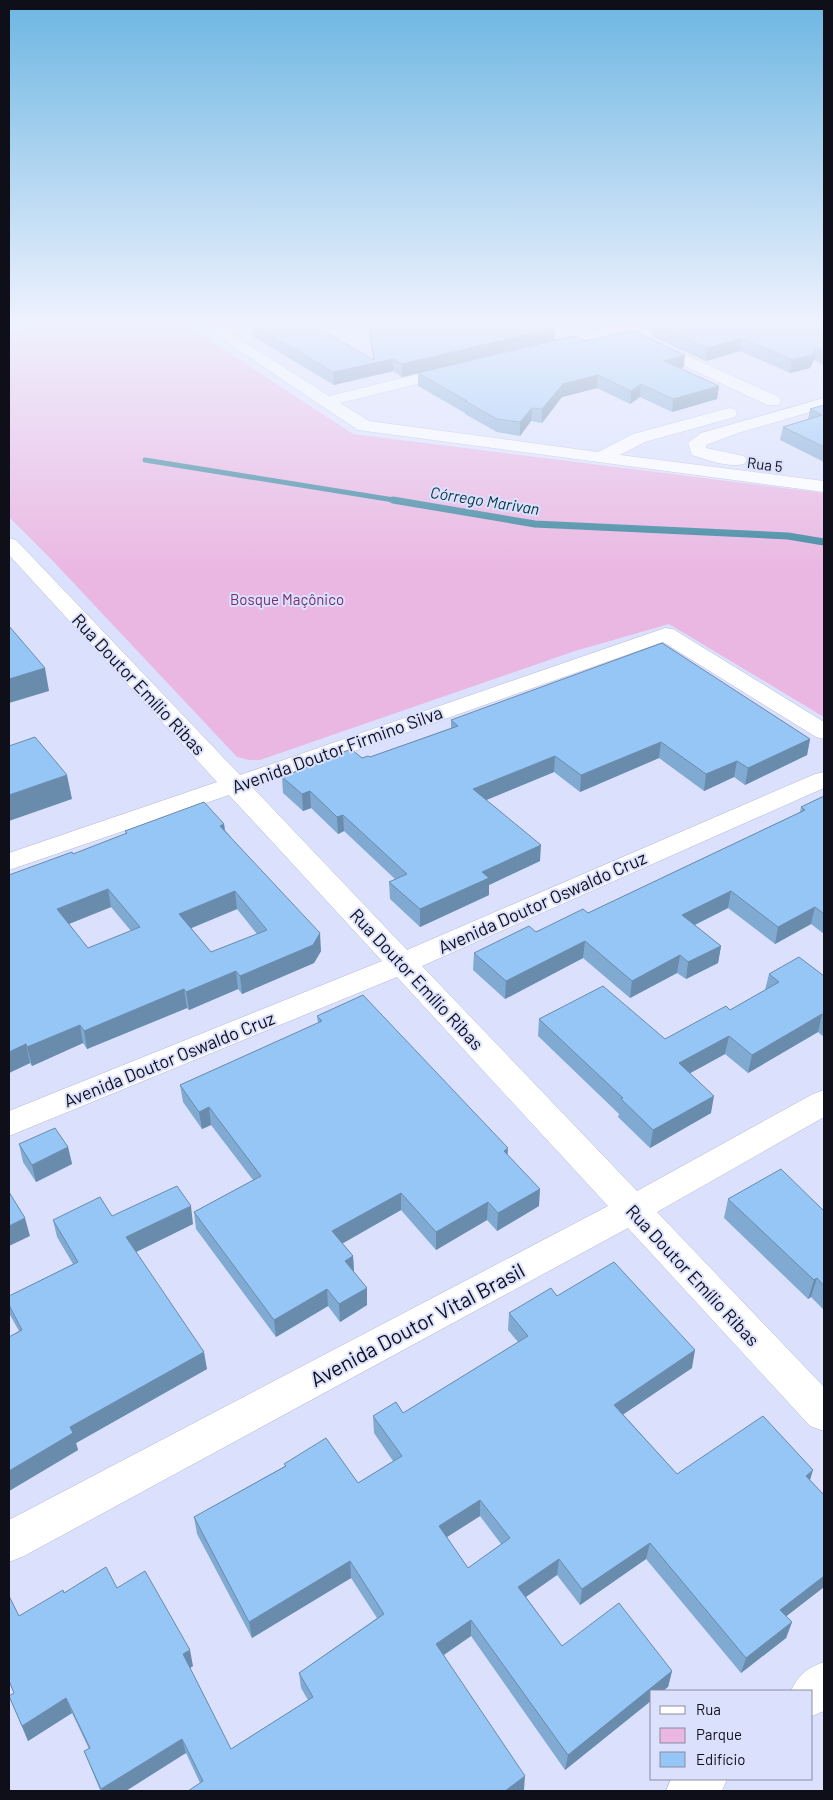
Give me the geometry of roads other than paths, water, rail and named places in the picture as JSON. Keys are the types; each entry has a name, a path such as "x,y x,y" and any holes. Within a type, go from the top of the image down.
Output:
{"street":[{"path":"336,408 364,426 824,487"},
{"path":"599,458 639,438 748,408"},
{"name":"Rua 5","path":"804,408 706,437 697,443 698,451 718,458 824,471"},
{"name":"Rua Doutor Emílio Ribas","path":"9,544 824,1414"},
{"name":"Avenida Doutor Firmino Silva","path":"9,862 235,785 664,634 824,732"},
{"name":"Avenida Doutor Oswaldo Cruz","path":"9,1124 403,963 824,779"},
{"name":"Avenida Doutor Vital Brasil","path":"9,1542 631,1210 824,1102"},
{"path":"813,1693 824,1684"},
{"path":"688,1791 703,1780"}],"waterway":[{"name":"Córrego Marivan","path":"145,460 400,501"},
{"name":"Córrego Marivan","path":"393,500 535,524 788,536 824,542"}],"park label":[{"name":"Bosque Maçônico","path":"287,599"}]}
